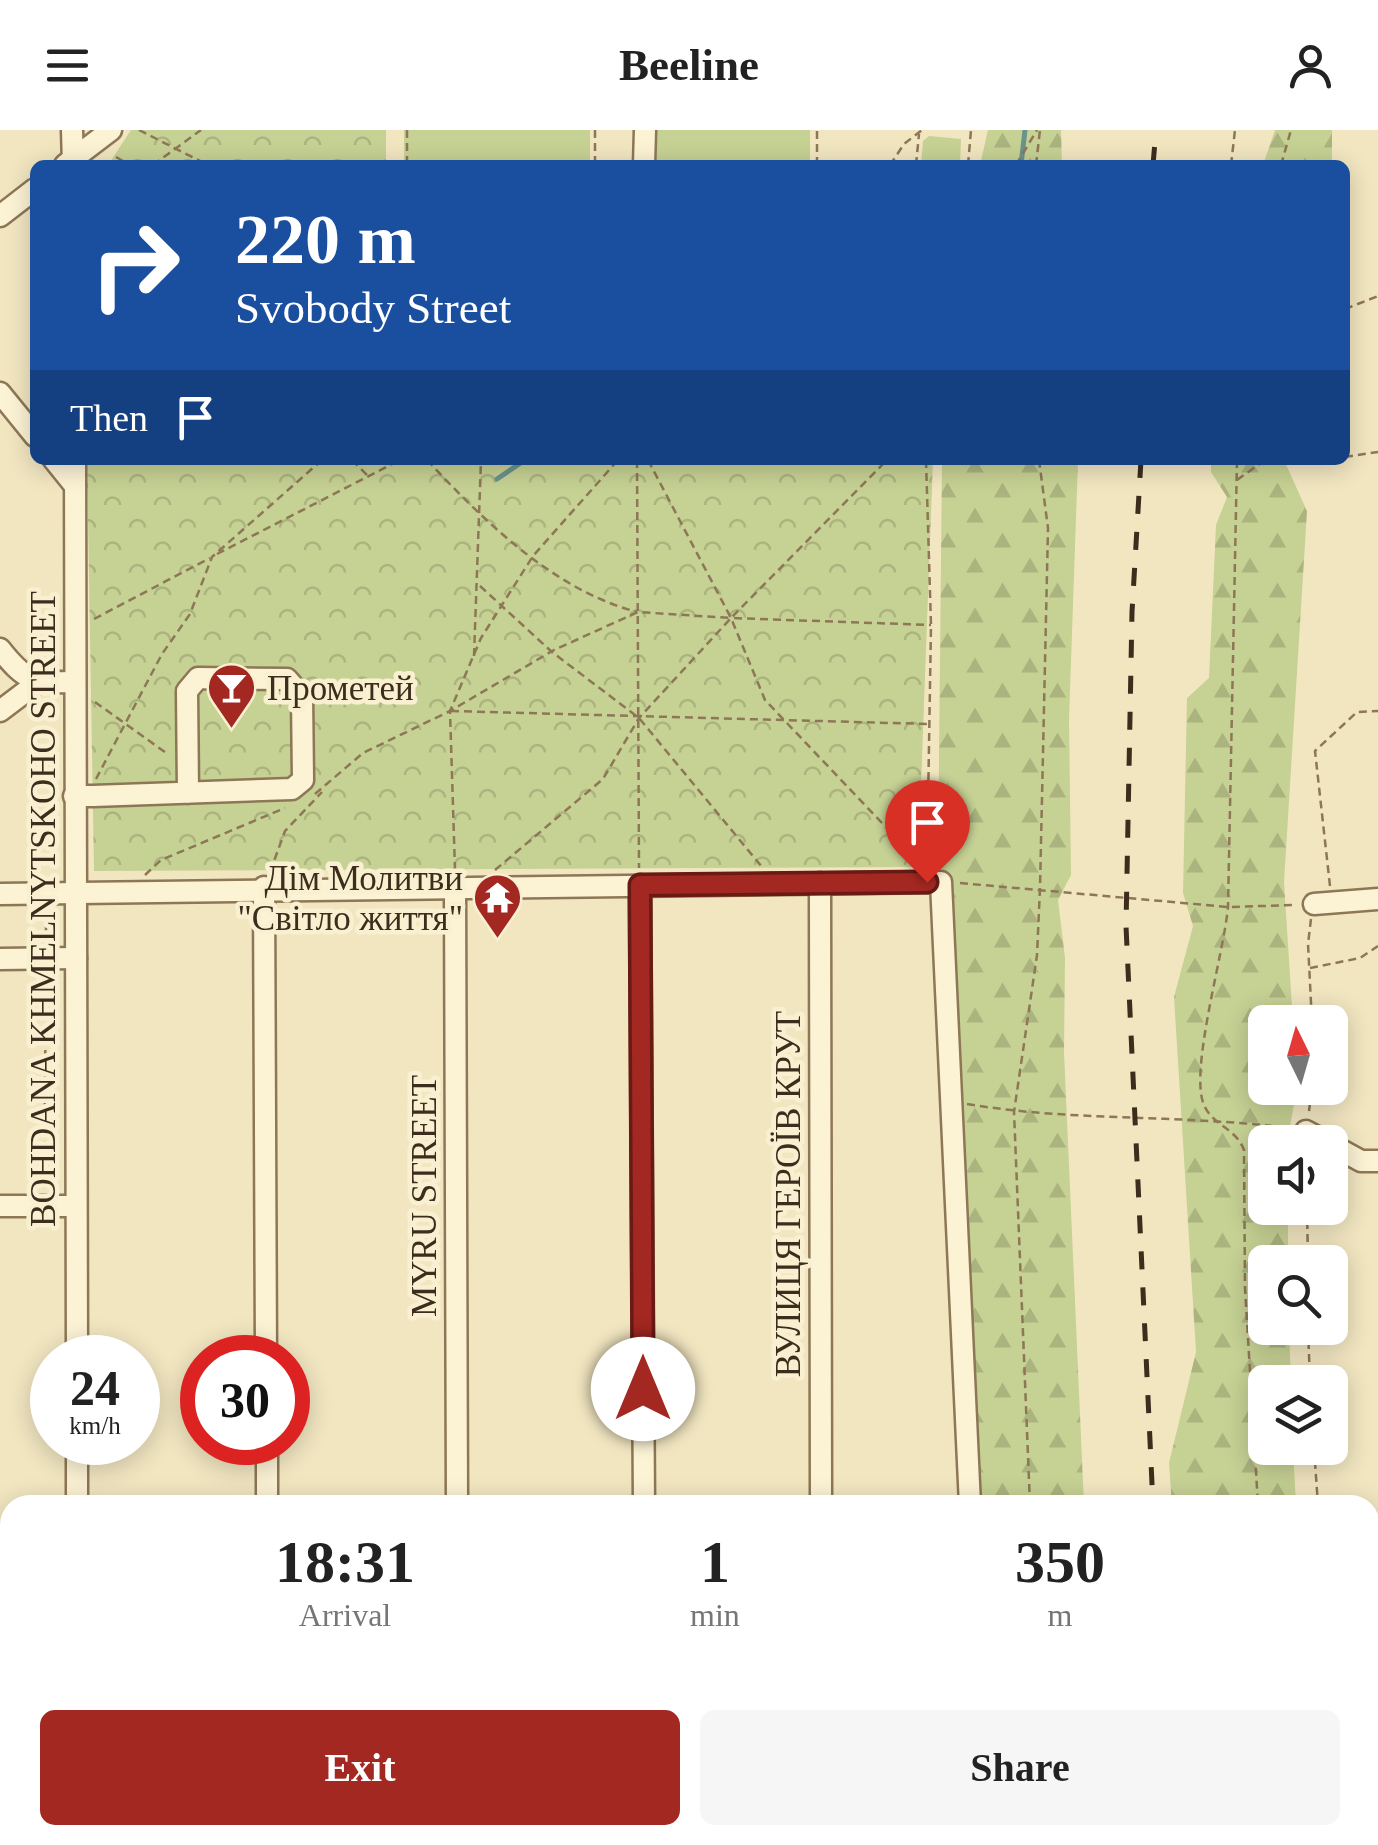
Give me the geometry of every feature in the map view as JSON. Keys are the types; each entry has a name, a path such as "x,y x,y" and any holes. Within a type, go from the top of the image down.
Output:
{"street":[{"path":"71,160 72,130"},
{"path":"75,160 112,130"},
{"path":"644,130 644,160"},
{"path":"0,216 30,192"},
{"path":"0,392 30,430"},
{"path":"58,465 75,486"},
{"name":"BOHDANA KHMELNYTSKOHO STREET","path":"75,465 76,1335"},
{"path":"0,649 17,671 36,683 73,682"},
{"path":"74,796 188,793 292,789 303,780 302,696 287,679 198,678 187,691 188,793"},
{"path":"0,711 36,683"},
{"path":"0,894 941,882 970,1495"},
{"name":"ВУЛИЦЯ ГЕРОЇВ КРУТ","path":"820,883 822,1495"},
{"path":"640,885 644,1495"},
{"name":"MYRU STREET","path":"457,1495 465,887"},
{"path":"264,888 266,1335"},
{"path":"1322,904 1378,899"},
{"path":"0,959 76,958"},
{"path":"1348,1155 1361,1162 1378,1161"},
{"path":"0,1206 76,1206"},
{"path":"77,1465 77,1495"},
{"path":"267,1465 267,1495"}],"path":[{"path":"139,130 196,160"},
{"path":"161,160 201,130"},
{"path":"407,130 407,160"},
{"path":"594,130 595,160"},
{"path":"817,130 817,160"},
{"path":"968,160 971,130"},
{"path":"1021,160 1038,130"},
{"path":"1036,160 1038,130"},
{"path":"1233,160 1236,130"},
{"path":"1282,160 1291,130"},
{"path":"893,160 904,144 921,131"},
{"path":"917,160 921,131"},
{"path":"116,157 121,160"},
{"path":"1350,307 1378,296"},
{"path":"1350,456 1378,452"},
{"path":"93,783 128,725 162,654 190,614 212,557 316,465"},
{"path":"357,465 368,476"},
{"path":"73,643 94,619 390,465"},
{"path":"432,465 479,515 596,600 638,612 931,625"},
{"path":"474,662 480,586 481,465"},
{"path":"465,887 450,711 481,638 533,556 614,465"},
{"path":"637,465 640,885"},
{"path":"651,465 731,618 764,700 927,872 931,625 926,465"},
{"path":"465,887 603,779 639,718 882,465"},
{"path":"1030,1495 1014,1112 1037,955 1040,888 1048,528 1039,465"},
{"path":"1238,465 1228,908 1225,947 1201,1060 1201,1089 1214,1118 1238,1134 1244,1150 1245,1288 1257,1495"},
{"path":"1237,480 1257,465"},
{"path":"480,586 552,652 639,718 776,884"},
{"path":"264,888 285,831 363,753 450,711 552,652 638,612"},
{"path":"96,702 186,768"},
{"path":"450,711 929,724"},
{"path":"1311,1005 1309,968 1322,904 1315,751 1357,712 1378,711"},
{"path":"308,797 325,789"},
{"path":"129,890 161,860 290,805"},
{"path":"941,882 1228,908 1322,904"},
{"path":"44,1206 46,894"},
{"path":"1309,968 1360,958 1378,946"},
{"path":"951,1102 1014,1112 1099,1118 1214,1118 1264,1125"},
{"path":"1315,1465 1317,1495"}],"green space":[{"path":"131,130 386,130 386,160 111,160"},
{"path":"404,130 590,130 590,160 404,160"},
{"path":"653,130 810,130 810,160 652,160"},
{"path":"988,130 1061,130 1062,160 981,160"},
{"path":"1275,130 1332,130 1332,160 1265,160"},
{"path":"929,136 961,139 960,160 921,160 923,141"},
{"path":"87,465 933,465 918,867 94,871"},
{"path":"942,465 1078,465 1069,720 1071,875 1058,900 1065,958 1064,1052 1084,1495 979,1495 952,896 938,859"},
{"path":"1211,465 1286,465 1307,511 1284,882 1292,1005 1248,1005 1248,1105 1294,1105 1290,1125 1248,1125 1248,1225 1288,1225 1288,1245 1248,1245 1248,1345 1290,1345 1290,1365 1248,1365 1248,1465 1294,1465 1295,1495 1171,1495 1169,1463 1196,1352 1174,997 1193,926 1183,893 1187,698 1209,678 1216,525 1227,497 1211,472"}],"waterway":[{"path":"1022,160 1025,130"},
{"path":"497,479 518,465"}],"railway":[{"path":"1153,160 1156,130"},
{"path":"1141,465 1132,612 1126,926 1153,1495"}],"place":[{"name":"Прометей","path":"232,730"},
{"name":"Дім Молитви \"Світло життя\"","path":"498,940"}],"route":[{"path":"643,1389 640,885 927,882"}]}
